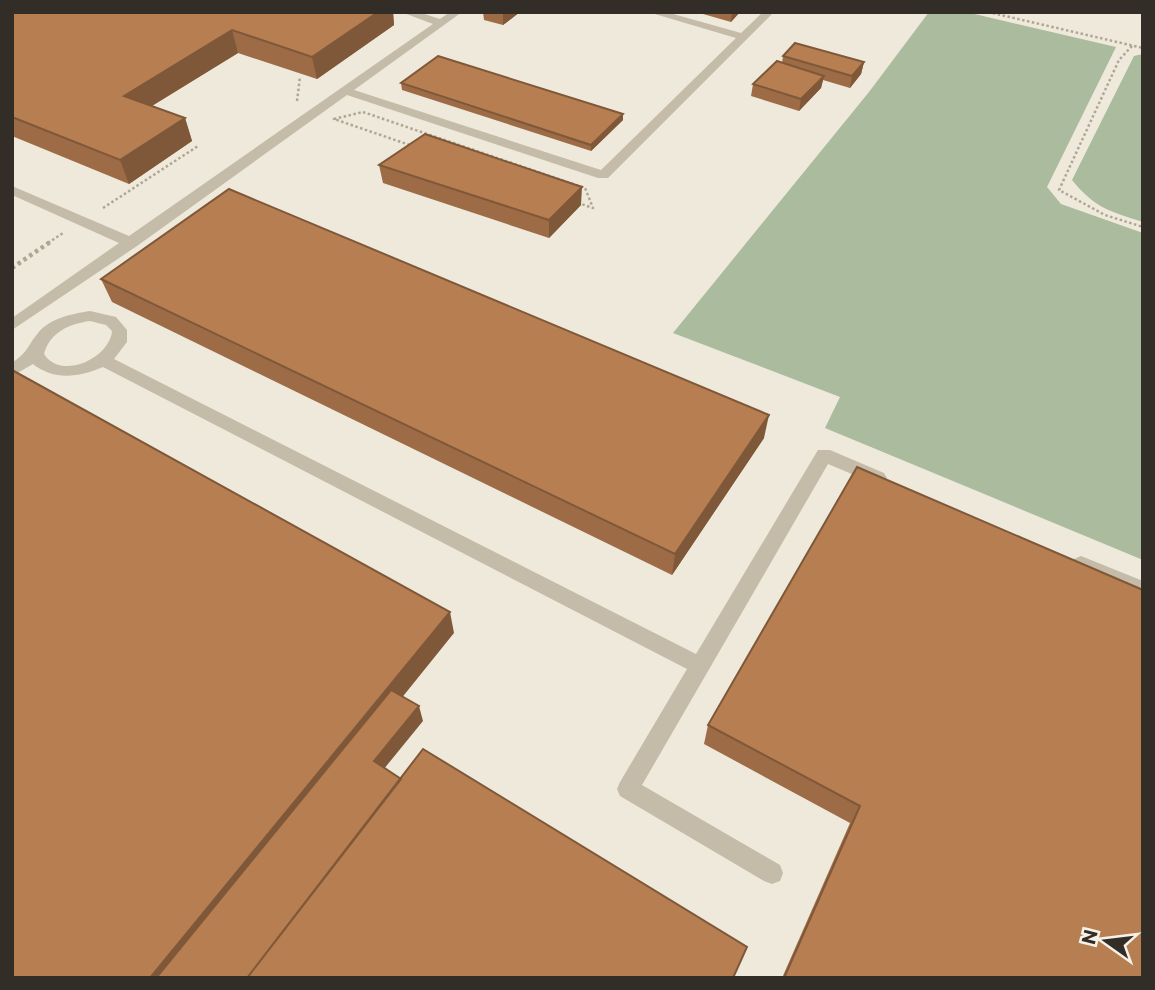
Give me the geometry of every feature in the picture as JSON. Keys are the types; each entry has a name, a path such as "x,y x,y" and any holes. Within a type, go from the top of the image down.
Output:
{"lane":[{"path":"406,12 442,23"},
{"path":"12,325 457,12"},
{"path":"653,12 744,37"},
{"path":"346,91 603,175 769,12"},
{"path":"12,190 132,243"},
{"path":"77,317 102,317 119,326 122,334 115,352 104,360 90,367 61,372 40,362 36,354 37,345 52,328 77,317"},
{"path":"12,371 36,354"},
{"path":"104,360 700,666"},
{"path":"772,873 628,789 824,455 900,487"},
{"path":"1066,557 1143,589"}],"path":[{"path":"988,12 1143,48"},
{"path":"1132,46 1119,60 1059,190 1105,215 1143,227"},
{"path":"363,112 585,188 593,208 505,176 334,118 363,112"}],"green space":[{"path":"929,12 966,12 1116,47 1047,187 1061,204 1143,233 1143,560 825,428 840,397 673,333 869,92"},
{"path":"1143,54 1143,222 1096,203 1072,180 1134,56"}],"building":[{"path":"12,12 378,12 312,57 232,30 124,96 185,118 120,160 12,117"},
{"path":"795,43 864,62 852,76 783,56"},
{"path":"438,56 623,114 591,145 401,83"},
{"path":"777,61 824,76 801,99 753,84"},
{"path":"425,134 582,187 549,220 379,165"},
{"path":"229,189 769,415 675,554 101,279"},
{"path":"12,370 450,612 150,978 12,978"},
{"path":"857,467 1143,590 1143,978 784,978 860,806 708,725"},
{"path":"391,690 419,706 374,761 401,779 247,978 156,978"},
{"path":"423,749 747,947 733,978 247,978"}]}
